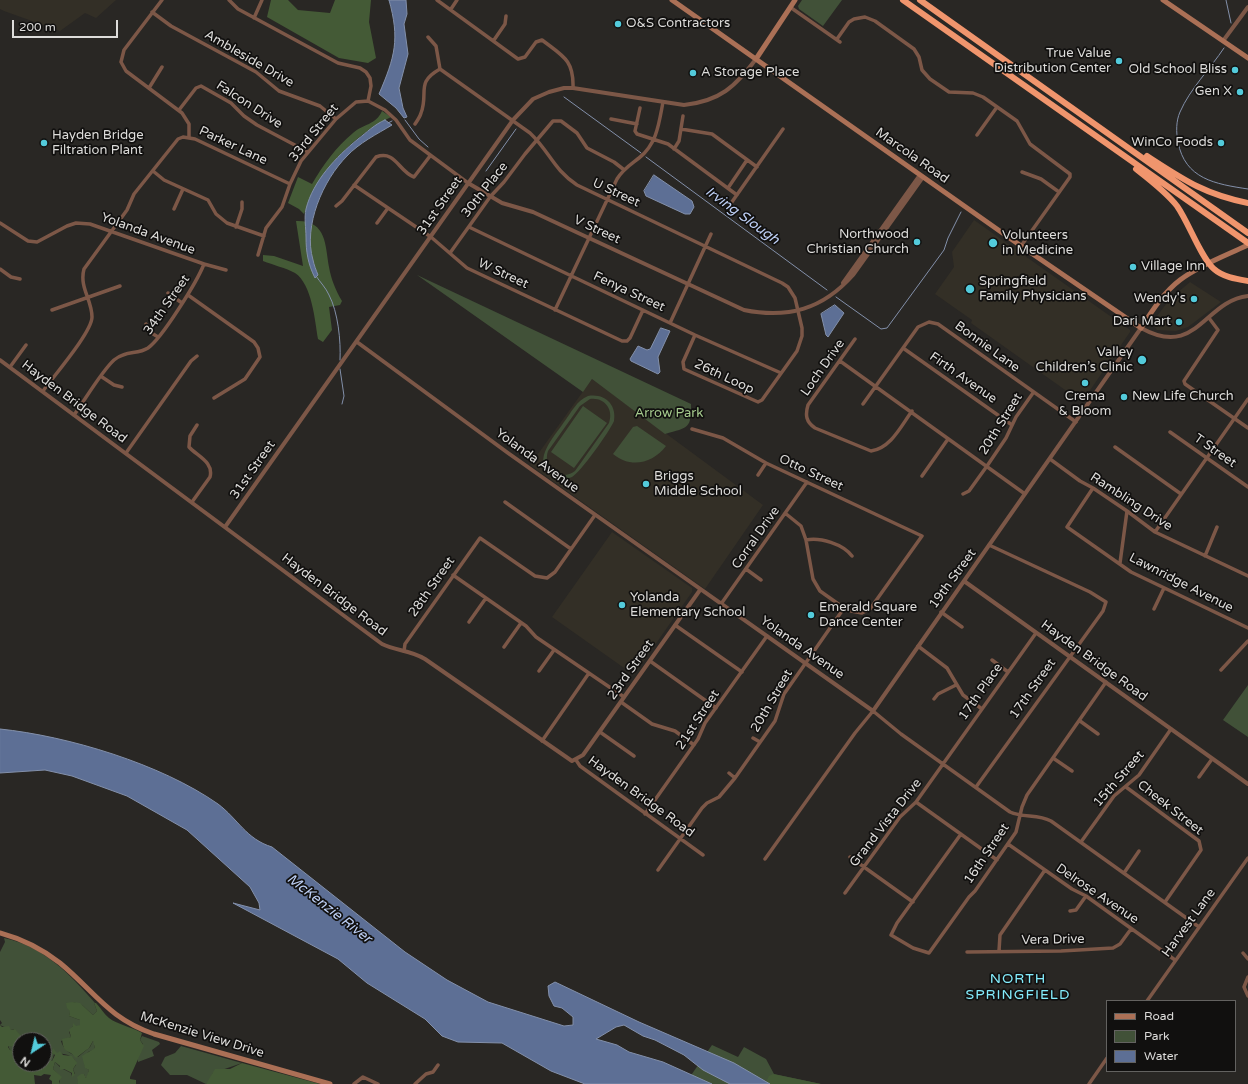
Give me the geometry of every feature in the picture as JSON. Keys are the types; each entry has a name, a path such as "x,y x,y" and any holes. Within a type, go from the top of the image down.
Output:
{"highway":[{"path":"903,0 1248,244"},
{"path":"920,0 1248,233"},
{"path":"1088,118 1190,184 1220,197 1248,203"},
{"path":"1104,142 1175,204 1186,220 1208,264 1222,275 1248,281"}],"main road":[{"name":"Marcola Road","path":"672,0 1020,246 1141,328"},
{"path":"756,58 795,0"},
{"path":"1163,0 1248,58"},
{"path":"1141,328 1171,288 1184,277 1248,244"},
{"name":"McKenzie View Drive","path":"0,933 32,946 53,958 115,1015 136,1028 330,1084"}],"street":[{"path":"43,392 90,325 91,311 86,298 82,277 84,269 127,210 134,194 173,144 183,137 189,137 189,124 179,110 126,71 121,62 124,50 162,0"},
{"path":"229,0 238,9 338,63 360,68 366,72 370,78 371,86 368,101"},
{"path":"254,18 262,0"},
{"path":"437,0 521,60 526,57 536,42 540,40 555,50 570,65 574,73 573,88"},
{"path":"451,10 457,0"},
{"path":"790,7 838,41 849,22 859,17 870,18 914,48 926,75 946,90 954,93 968,92 978,94 998,107 1017,122 1030,144 1070,174 1070,177 1020,246"},
{"path":"1223,41 1248,7"},
{"name":"Ambleside Drive","path":"152,12 170,26 256,72 279,91 320,106 336,120"},
{"path":"494,40 505,24 506,16"},
{"path":"415,124 421,113 423,86 425,80 440,69 436,46 428,37"},
{"name":"31st Street","path":"225,526 357,342 513,120 533,99 554,90 573,88 684,105 703,103 717,98 737,83 756,58"},
{"path":"149,88 162,67"},
{"name":"U Street","path":"440,69 513,120 536,139 562,175 577,186 782,283 794,296 798,311"},
{"name":"Falcon Drive","path":"179,110 196,88 201,86 221,96 257,125 308,152"},
{"name":"33rd Street","path":"258,255 268,223 282,206 290,184 308,152 336,120 356,102 368,101"},
{"name":"V Street","path":"368,101 376,104 391,115 410,140 430,156 490,197 502,203 533,212 744,310 772,314 798,311 825,299 839,288 853,275 921,176"},
{"path":"555,310 623,169 644,154 654,139 663,102"},
{"path":"977,135 998,107"},
{"path":"640,108 637,134 654,139 674,149 737,195"},
{"path":"674,149 679,141 683,116"},
{"path":"611,119 637,124"},
{"path":"536,139 553,121 561,120 577,133 587,148 614,162 623,169"},
{"path":"681,129 712,134 757,166"},
{"path":"727,209 783,129"},
{"name":"Parker Lane","path":"189,137 290,184"},
{"name":"30th Place","path":"450,253 490,197 504,182 536,139"},
{"path":"336,206 342,202 376,157 384,155 393,158 400,168 414,177 430,156"},
{"path":"728,188 747,160"},
{"path":"153,171 164,180 208,200 221,219 236,227 264,236"},
{"path":"1022,172 1040,179 1059,192"},
{"name":"W Street","path":"354,185 431,237 467,268 626,342 633,333 643,310"},
{"path":"174,209 183,189"},
{"path":"236,227 242,209 242,202"},
{"path":"377,223 388,208"},
{"name":"Yolanda Avenue","path":"0,222 28,241 37,242 67,226 76,223 90,224 112,230 204,264 226,270"},
{"name":"Fenya Street","path":"469,227 695,335 781,373"},
{"path":"670,323 711,234"},
{"name":"34th Street","path":"74,415 110,365 121,355 143,351 149,348 188,295 199,277 204,264"},
{"path":"0,269 11,277 20,279"},
{"path":"52,310 120,286"},
{"path":"168,293 182,303"},
{"path":"188,295 254,342 258,348 260,357 246,379 214,398"},
{"path":"1141,328 1158,335 1176,336 1193,330 1230,302 1248,296"},
{"name":"26th Loop","path":"695,335 683,362 684,368 752,401 758,402 761,401 801,342 802,328 798,311"},
{"path":"1209,318 1218,330 1184,381 1185,384 1248,428"},
{"name":"Bonnie Lane","path":"903,348 918,327 925,322 938,324 1076,422"},
{"path":"146,324 150,332 158,337"},
{"name":"19th Street","path":"765,859 873,710 1141,328"},
{"name":"Loch Drive","path":"855,339 808,405 807,418 812,426 871,451 879,450 890,442 912,411"},
{"name":"Yolanda Avenue","path":"357,342 700,590 873,710 943,764 1010,812 1021,815 1044,817 1165,902 1199,928"},
{"path":"10,367 26,345"},
{"path":"863,404 903,348"},
{"name":"Firth Avenue","path":"903,348 1012,425"},
{"path":"126,453 191,361 198,356"},
{"name":"Hayden Bridge Road","path":"0,360 382,644 390,648 417,654 425,659 567,759 576,760 580,766 703,855"},
{"path":"840,361 912,411 948,439 1025,494"},
{"path":"102,377 114,385 122,387"},
{"name":"20th Street","path":"963,494 969,491 1006,438 1012,425 1033,392"},
{"path":"1154,532 1248,399"},
{"path":"192,502 210,477 211,472 207,462 189,447 190,436 197,425"},
{"name":"Otto Street","path":"692,429 723,438 766,463 922,536 870,609 862,613 844,608"},
{"name":"T Street","path":"1170,432 1248,487"},
{"path":"922,476 948,439"},
{"path":"1115,447 1181,494"},
{"name":"Rambling Drive","path":"1050,459 1080,482 1093,488 1128,511 1154,532 1204,556 1248,574"},
{"path":"758,475 766,463"},
{"name":"Corral Drive","path":"721,604 807,482"},
{"name":"Lawnridge Avenue","path":"1093,488 1067,527 1131,572 1248,628"},
{"path":"505,502 571,549 595,515"},
{"path":"1120,563 1128,511"},
{"path":"785,513 801,526 806,540 816,586 844,608"},
{"path":"1204,556 1217,527"},
{"name":"28th Street","path":"404,651 405,644 480,538 535,576 547,578 555,572 571,549"},
{"path":"806,540 815,538 822,539 846,550 852,556"},
{"name":"17th Street","path":"976,787 1069,656 1103,611 1106,602 1090,592 989,546"},
{"path":"746,569 761,580"},
{"path":"454,576 521,623 536,637 554,650 624,697"},
{"name":"Hayden Bridge Road","path":"964,581 1248,784"},
{"path":"1154,609 1164,588"},
{"name":"23rd Street","path":"576,760 583,755 600,732 700,590"},
{"path":"469,622 486,598"},
{"name":"20th Street","path":"658,870 702,808 724,793 735,778 775,721 784,694 844,608"},
{"path":"941,612 962,627"},
{"path":"504,647 521,623"},
{"path":"675,626 742,672"},
{"name":"17th Place","path":"943,764 1036,632"},
{"name":"21st Street","path":"645,814 694,745 705,723 767,636"},
{"path":"1221,670 1248,641"},
{"path":"918,646 946,668 963,695 982,709"},
{"path":"540,671 554,650"},
{"path":"992,660 1008,672"},
{"path":"650,661 716,708"},
{"path":"542,741 590,673"},
{"name":"16th Street","path":"913,902 897,923 891,935 913,948 928,953 1016,832 1022,807 1027,795 1106,682"},
{"path":"934,699 938,694 956,685"},
{"path":"620,702 652,724 675,731 694,745"},
{"path":"1080,721 1098,734"},
{"name":"15th Street","path":"1081,842 1114,796 1139,775 1171,729"},
{"path":"600,732 634,756"},
{"name":"20th Street","path":"753,738 760,742"},
{"path":"1054,758 1072,771"},
{"path":"1199,777 1212,759"},
{"name":"Grand Vista Drive","path":"845,893 900,817 916,802 943,764"},
{"path":"729,773 735,778"},
{"name":"Cheek Street","path":"1126,787 1199,841 1201,846 1201,850 1165,902"},
{"path":"916,802 997,860"},
{"path":"850,857 913,902 961,834"},
{"name":"Delrose Avenue","path":"1008,844 1072,889 1086,896 1175,960"},
{"path":"1124,873 1139,851"},
{"name":"Harvest Lane","path":"1148,1000 1248,858"},
{"path":"999,951 1000,935 1045,870"},
{"path":"1070,911 1076,910 1086,896"},
{"name":"Vera Drive","path":"967,952 1061,951 1113,948 1120,944 1131,929"},
{"path":"1243,953 1248,959"},
{"path":"1248,977 1244,987 1248,996"},
{"path":"1089,1084 1106,1059"},
{"path":"415,1084 426,1074 433,1072 438,1065"},
{"path":"354,1084 363,1077 378,1084"}],"shaded area":[{"path":"0,0 116,0 96,18 85,13 60,31 0,9"},
{"path":"974,220 1130,330 1082,402 971,323 972,320 935,294 954,267 952,252"},
{"path":"1190,282 1221,302 1188,327 1176,331 1157,330 1154,326 1154,320 1170,299"},
{"name":"Briggs Middle School","path":"592,379 763,505 705,589 530,465"},
{"name":"Yolanda Elementary School","path":"612,532 692,588 692,592 634,675 552,617"}],"green space":[{"path":"271,0 288,0 298,10 330,13 335,0 371,0 369,22 376,58 368,63 339,58 267,17"},
{"path":"802,0 842,0 823,26 799,9 798,6"},
{"path":"382,111 391,117 368,130 338,157 315,188 304,214 299,209 288,203 298,177 312,184 335,150 357,130 373,122"},
{"path":"296,221 314,225 323,235 331,276 342,301 340,305 329,307 332,330 323,342 318,339 312,303 301,278 291,271 263,261 263,255 274,256 303,266"},
{"name":"Arrow Park","path":"417,275 691,404 689,423 684,428 665,434 592,379 583,392"},
{"path":"588,396 600,396 608,401 614,410 614,421 607,433 576,474 567,479 561,479 551,475 545,469 543,462 544,455 555,434 574,407","holes":["590,399 600,400 607,405 610,413 609,423 575,471 564,475 554,472 548,463 548,451 580,406"]},
{"path":"583,406 607,423 574,468 551,452"},
{"path":"637,426 666,446 655,457 641,462 634,463 620,459 613,454 633,427"},
{"path":"1248,685 1248,737 1223,720"},
{"path":"4,938 31,947 43,954 66,972 95,1003 97,1011 93,1015 82,1005 73,1002 69,1016 80,1020 80,1025 79,1027 73,1026 69,1032 71,1037 61,1041 67,1051 78,1057 90,1047 93,1041 94,1042 95,1049 88,1052 84,1063 86,1068 89,1070 87,1078 84,1074 77,1084 60,1084 59,1075 53,1069 55,1062 61,1068 71,1073 72,1076 75,1074 73,1069 76,1065 74,1059 64,1054 54,1054 52,1061 52,1032 17,1032 14,1029 11,1030 0,1025 2,1023 0,1020 0,952 5,942"},
{"path":"66,1003 80,1003 93,1015 97,1011 94,1003 96,1003 112,1020 142,1033 140,1040 144,1046 130,1077 130,1079 136,1080 136,1084 77,1084 77,1077 84,1074 86,1078 89,1070 85,1068 82,1056 95,1048 93,1041 89,1048 76,1058 64,1048 62,1039 71,1037 69,1030 73,1026 73,1023 76,1026 80,1025 80,1020 69,1016 70,1011 67,1008"},
{"path":"0,1025 2,1027 9,1026 11,1030 15,1029 18,1032 12,1032 12,1046 8,1047 12,1050 12,1072 52,1072 52,1061 55,1055 52,1053 53,1048 57,1053 60,1051 63,1055 72,1056 77,1063 73,1069 75,1075 72,1077 72,1073 64,1069 60,1070 60,1066 55,1062 53,1069 62,1077 59,1081 60,1084 52,1084 52,1081 49,1079 51,1075 44,1074 41,1076 34,1075 35,1084 0,1084"},
{"path":"142,1036 159,1042 160,1044 152,1050 154,1056 138,1062 138,1057 143,1044 140,1040"},
{"path":"9,1045 12,1045 12,1052 9,1048"},
{"path":"712,1045 738,1057 744,1047 766,1059 774,1074 821,1084 685,1084"},
{"path":"181,1046 242,1063 213,1073 210,1080 206,1084 187,1075 170,1075 161,1065 165,1057 175,1053"},
{"path":"242,1063 320,1084 206,1084 215,1069 230,1069"},
{"path":"773,1074 821,1084 770,1084 766,1082 769,1076"}],"water":[{"path":"389,0 406,0 407,14 404,24 408,54 399,88 403,108 407,117 404,118 396,108 379,94 389,69 394,48 394,26"},
{"path":"385,120 392,125 368,139 352,151 338,166 323,190 313,218 311,233 313,262 318,275 315,278 309,263 306,248 305,216 309,199 326,170 358,139 374,126"},
{"path":"654,175 692,201 694,207 690,214 685,214 646,196 644,191"},
{"path":"835,305 844,313 828,337 826,335 821,314"},
{"path":"661,328 670,331 658,357 660,372 658,374 631,361 630,359 638,346 647,350 650,349"},
{"name":"McKenzie River","path":"0,729 55,738 113,754 169,776 195,790 218,804 255,839 272,847 405,952 447,980 488,1002 564,1026 573,1025 573,1017 562,1008 554,1006 549,996 548,986 555,982 639,1022 734,1063 770,1084 730,1084 703,1070 684,1055 655,1040 643,1036 624,1025 616,1027 596,1039 617,1045 629,1052 663,1062 712,1084 585,1084 551,1071 502,1043 458,1042 442,1036 425,1019 367,983 338,959 233,903 260,910 259,903 250,887 187,830 127,796 72,776 45,770 0,773"}],"waterway":[{"path":"1226,0 1231,23"},
{"path":"1224,48 1184,104 1178,119 1177,138 1187,164 1203,178 1224,185 1248,189"},
{"name":"Irving Slough","path":"564,97 641,153"},
{"path":"405,120 419,139 428,147"},
{"path":"388,123 392,121"},
{"path":"486,171 516,129"},
{"name":"Irving Slough","path":"646,157 827,290"},
{"path":"836,297 881,329 887,328 944,250 948,238 961,212"},
{"path":"316,276 328,292 335,310 340,344 340,360"},
{"path":"340,369 344,396 342,404"}],"place":[{"name":"O&S Contractors","path":"618,24"},
{"name":"True Value Distribution Center","path":"1119,61"},
{"name":"Old School Bliss","path":"1235,70"},
{"name":"A Storage Place","path":"693,73"},
{"name":"Gen X","path":"1240,92"},
{"name":"Hayden Bridge Filtration Plant","path":"44,143"},
{"name":"WinCo Foods","path":"1221,143"},
{"name":"Northwood Christian Church","path":"917,242"},
{"name":"Volunteers in Medicine","path":"993,243"},
{"name":"Village Inn","path":"1133,267"},
{"name":"Springfield Family Physicians","path":"970,289"},
{"name":"Wendy's","path":"1194,299"},
{"name":"Dari Mart","path":"1179,322"},
{"name":"Valley Children’s Clinic","path":"1142,360"},
{"name":"Crema & Bloom","path":"1085,383"},
{"name":"New Life Church","path":"1124,397"},
{"name":"Briggs Middle School","path":"646,484"},
{"name":"Yolanda Elementary School","path":"622,605"},
{"name":"Emerald Square Dance Center","path":"811,615"}],"district":[{"name":"NORTH SPRINGFIELD","path":"1018,988"}]}
